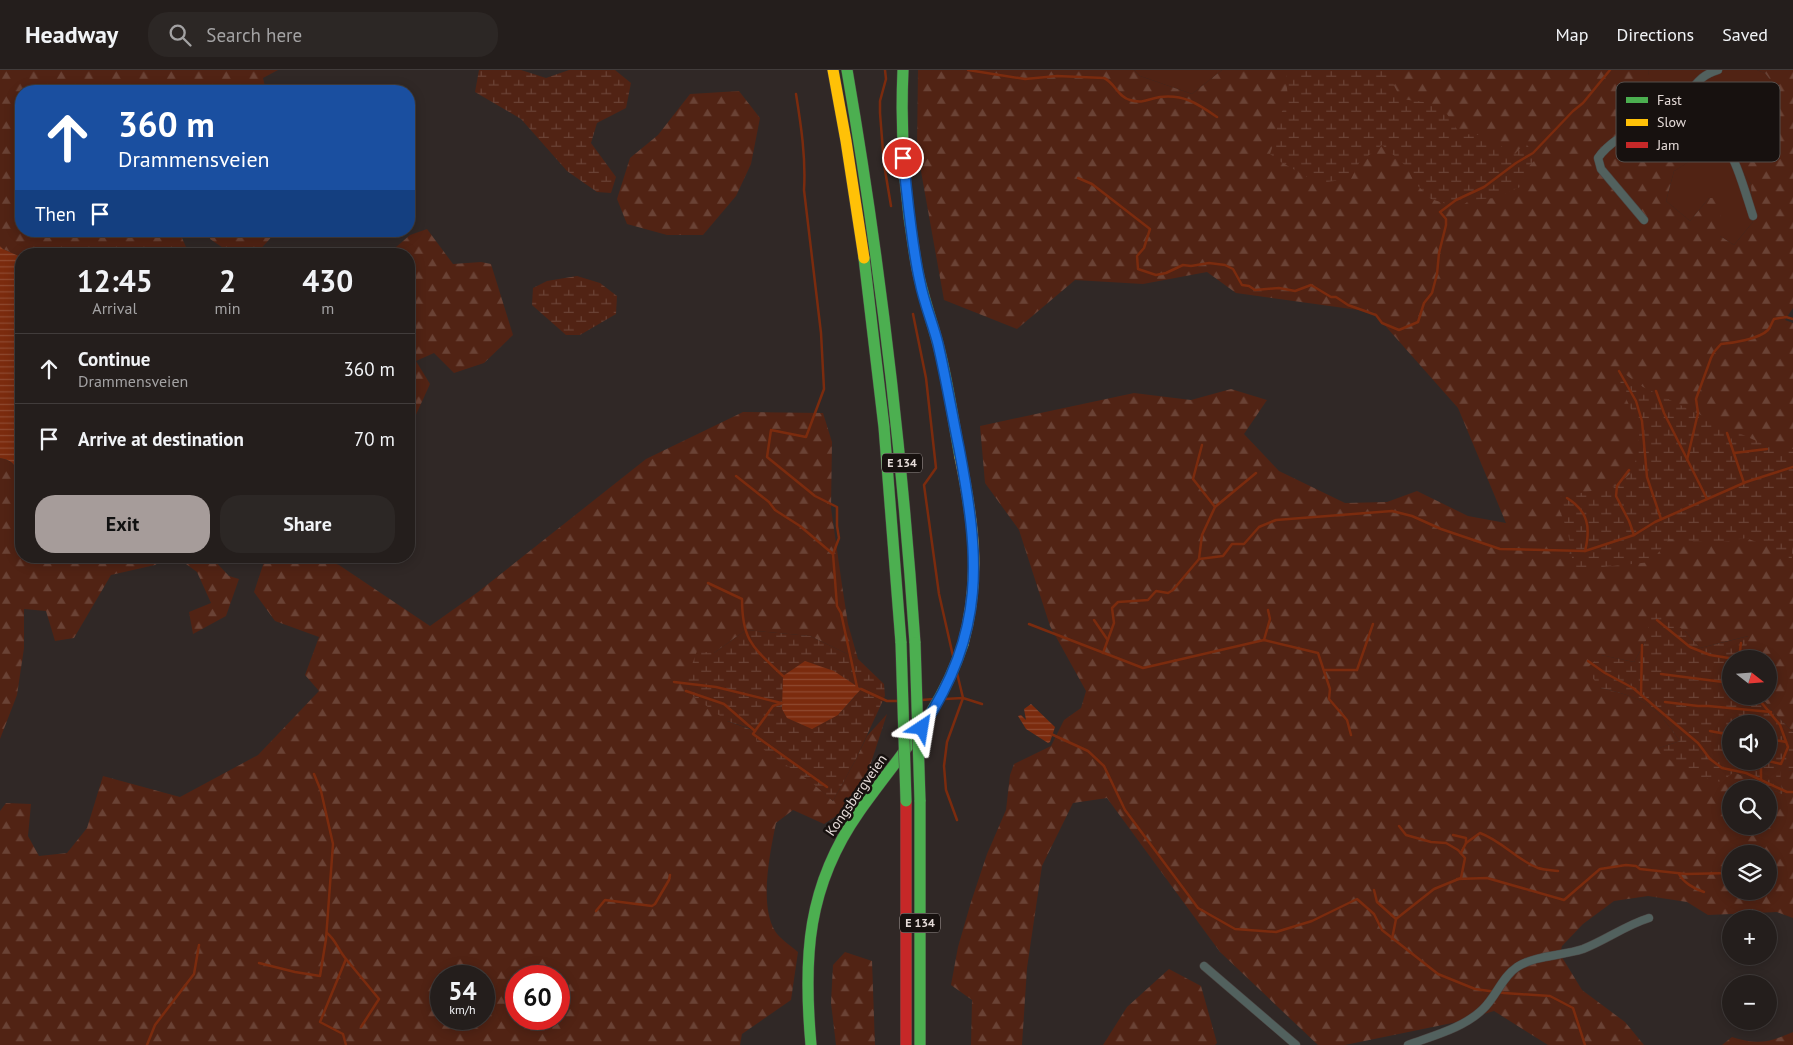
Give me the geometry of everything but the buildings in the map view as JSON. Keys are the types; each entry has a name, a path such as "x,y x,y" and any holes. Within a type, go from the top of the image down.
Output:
{"main road":[{"name":"E 134","path":"832,70 860,231 879,372 890,477 901,643 906,801 906,1045"},
{"name":"E 134","path":"846,70 872,220 891,359 905,494 915,642 920,800 920,1045"},
{"name":"Kongsbergveien","path":"811,1045 806,974 809,930 820,888 832,857 848,828 922,728 940,699 958,660 972,607 975,562 969,506 942,362 922,292 914,253 903,158 901,96 903,70"}],"street":[{"path":"1697,82 1700,78 1718,70"},
{"path":"1616,142 1598,158 1601,169 1644,220"},
{"path":"1734,162 1753,216"},
{"path":"1408,1045 1456,1026 1475,1016 1494,997 1510,973 1519,966 1535,959 1581,949 1602,940 1634,922 1649,918"},
{"path":"1204,966 1296,1045"}],"green space":[{"path":"0,70 278,70 263,78 265,85 15,85 15,237 182,237 186,247 15,248 15,254 0,246"},
{"path":"479,70 521,70 546,78 569,70 615,70 631,83 626,108 597,123 591,143 616,177 611,193 597,192 567,171 521,119 475,92"},
{"path":"918,70 1134,70 1140,76 1192,94 1222,70 1648,70 1650,82 1616,82 1616,162 1689,162 1674,171 1666,201 1690,221 1709,198 1721,198 1720,236 1734,245 1753,222 1751,184 1737,162 1780,162 1780,82 1772,82 1765,73 1757,70 1793,70 1793,308 1785,320 1793,323 1793,732 1768,705 1778,705 1778,650 1745,650 1748,636 1700,648 1685,631 1646,641 1634,662 1601,655 1600,688 1623,694 1645,703 1658,713 1680,741 1659,748 1722,768 1722,770 1734,772 1751,780 1722,780 1722,835 1777,835 1777,792 1782,794 1779,768 1793,771 1793,918 1777,912 1777,910 1722,910 1722,914 1708,915 1687,902 1648,896 1614,901 1583,924 1562,946 1560,954 1582,990 1625,1022 1644,1045 1548,1045 1494,1011 1457,1022 1345,1045 1318,1045 1220,952 1107,798 1073,803 1042,866 1027,968 1022,1045 971,1045 972,1000 951,985 958,947 971,902 987,854 1006,810 1010,775 1014,764 1051,746 1064,720 1081,708 1086,691 1050,626 1019,530 985,483 980,426 1134,393 1191,400 1231,389 1267,400 1244,434 1279,471 1345,503 1387,502 1417,491 1468,516 1506,523 1458,408 1373,312 1236,293 1207,272 1143,284 1075,280 1017,329 944,300 917,149"},
{"path":"1134,70 1222,70 1192,94 1140,76"},
{"path":"1283,70 1386,70 1401,99 1424,102 1447,114 1460,134 1481,135 1515,154 1526,142 1535,160 1530,165 1520,187 1495,198 1470,200 1459,208 1431,199 1414,182 1407,167 1382,145 1359,163 1351,179 1318,183 1270,154 1276,136 1278,119 1288,100 1286,75"},
{"path":"1648,70 1757,70 1765,73 1772,82 1650,82"},
{"path":"739,91 760,118 751,164 736,196 703,235 667,235 627,224 617,199 630,158 658,135 690,94"},
{"path":"1688,162 1737,162 1751,184 1753,222 1734,245 1720,236 1720,198 1709,198 1690,221 1666,201 1674,171"},
{"path":"427,229 453,264 481,262 491,264 513,335 484,363 454,373 434,353 416,361 430,384 415,417 415,248 395,248 408,237 415,237 415,233"},
{"path":"210,237 272,237 261,248 223,248 210,239"},
{"path":"577,276 600,283 617,296 616,314 580,335 566,335 532,305 533,288 547,281"},
{"path":"1622,372 1643,387 1772,448 1793,449 1793,540 1791,569 1772,548 1746,538 1717,543 1669,539 1651,562 1574,570 1568,532 1555,498 1617,486 1634,470 1640,428 1620,386"},
{"path":"743,412 823,413 832,442 831,508 848,624 858,659 810,636 746,630 714,653 727,721 755,731 833,801 867,736 887,714 870,766 850,807 824,824 793,810 776,823 767,878 768,907 770,920 775,931 798,952 791,1000 742,1034 740,1045 0,1045 0,811 6,803 31,804 28,836 39,856 67,853 87,828 103,776 180,797 258,755 319,691 305,675 319,637 275,621 254,592 264,563 334,563 430,626 478,592 646,459"},
{"path":"0,458 10,462 15,468 15,563 158,563 111,575 74,638 55,641 46,611 24,609 24,648 17,695 0,739"},
{"path":"185,563 217,563 229,576 239,579 226,616 193,634 189,612 211,603 197,572"},
{"path":"1652,610 1685,631 1700,648 1749,636 1745,650 1722,650 1722,705 1768,705 1777,715 1722,715 1722,770 1777,770 1777,716 1793,732 1793,771 1780,769 1782,794 1777,792 1777,780 1751,780 1734,772 1721,782 1693,775 1673,763 1659,748 1680,741 1658,713 1645,703 1623,694 1600,688 1586,669 1601,655 1634,662 1646,641"},
{"path":"746,630 810,636 858,659 884,684 885,696 856,759 833,801 811,782 757,745 755,730 727,721 686,691 690,670 697,651 714,653","holes":["834,671 856,695 839,714"]},
{"path":"845,952 872,961 875,1045 836,1045 831,1003 833,965"},
{"path":"1169,969 1201,986 1217,1043 1215,1045 1103,1045 1127,1007"},
{"path":"1793,1032 1793,1045 1722,1045 1732,1037 1763,1042"}],"shaded area":[{"path":"0,246 15,254 15,467 6,459 0,458"},
{"path":"805,661 834,671 861,689 838,715 812,729 787,718 782,709 783,676"},
{"path":"1031,704 1055,727 1048,743 1026,729 1018,716 1021,715 1026,720 1024,709"}],"waterway":[{"path":"885,70 886,79 880,101 880,113 884,164 891,206"},
{"path":"968,70 1025,79 1057,76 1104,78 1122,96 1130,100 1142,101 1160,97 1176,97 1197,104 1217,117"},
{"path":"1078,178 1092,184 1150,229 1144,248 1137,256 1138,269 1156,275 1166,273 1183,265 1191,266 1209,263 1225,265 1233,269 1242,285 1249,286 1255,290 1279,288 1295,291 1311,285 1348,305 1376,315 1382,323 1399,330 1418,322 1424,303 1432,293 1446,225 1446,219 1440,212 1456,200 1484,187 1533,153 1583,103 1610,70"},
{"path":"796,94 804,154 804,190 821,333 824,389 806,437 771,430 767,457 815,496 837,507 839,538 833,554 837,606 841,613 857,687"},
{"path":"913,314 926,378 936,468 924,485 939,594 953,656"},
{"path":"1687,460 1698,413 1696,399 1714,352 1721,344 1759,336 1769,329 1774,319 1786,317 1793,319"},
{"path":"1619,371 1636,401 1642,421 1647,477 1661,519"},
{"path":"1656,391 1664,413 1707,499"},
{"path":"1727,433 1744,483"},
{"path":"1202,445 1193,479 1215,507"},
{"path":"1734,453 1767,449"},
{"path":"1103,653 1114,623 1112,608 1118,602 1148,600 1156,591 1168,593 1173,590 1199,559 1223,556 1232,544 1244,544 1259,527 1276,520 1392,511 1412,516 1441,529 1500,549 1585,551 1634,535 1655,522 1746,482 1793,467"},
{"path":"1629,470 1617,486 1616,496 1634,535"},
{"path":"1199,559 1202,535 1215,507 1256,473"},
{"path":"736,476 769,502 775,510 800,526 833,554"},
{"path":"1567,498 1580,508 1584,514 1588,534 1585,551"},
{"path":"708,583 742,599 744,625 747,635 757,651 783,676"},
{"path":"1264,640 1270,619 1268,610"},
{"path":"1094,620 1107,639"},
{"path":"1657,620 1690,647 1710,655 1722,657"},
{"path":"1029,624 1143,668 1264,640 1318,653 1330,689 1329,699 1347,720 1351,735"},
{"path":"1325,670 1357,670 1373,624"},
{"path":"1740,650 1741,643"},
{"path":"1641,695 1642,645"},
{"path":"1588,661 1605,673 1633,688 1698,743 1710,759 1722,768 1746,773 1787,792 1793,792"},
{"path":"957,673 963,698 947,742 944,766 946,790 957,820"},
{"path":"1661,674 1722,682"},
{"path":"674,682 716,687 781,703"},
{"path":"861,689 887,701 899,701"},
{"path":"686,691 724,704 755,731 773,706 782,703"},
{"path":"945,699 963,698 982,704"},
{"path":"922,700 934,699"},
{"path":"1665,702 1771,712"},
{"path":"1763,705 1772,715"},
{"path":"1777,721 1788,747 1781,764 1777,763"},
{"path":"755,731 753,734 827,787"},
{"path":"1710,731 1722,733"},
{"path":"1051,734 1088,751 1104,766 1125,810 1198,908 1235,929 1276,932 1312,921 1357,899 1374,914 1382,930 1438,974 1475,989 1550,996 1573,1008 1585,1045"},
{"path":"1777,740 1786,742"},
{"path":"1761,770 1761,780"},
{"path":"259,963 320,976 326,939 333,844 321,791 314,774"},
{"path":"1392,939 1396,919 1434,889 1461,878 1465,858 1458,850 1446,843 1431,842 1406,835 1399,826"},
{"path":"1461,853 1466,843 1480,833 1488,836 1530,865 1540,869 1558,871"},
{"path":"1453,835 1466,838 1466,843"},
{"path":"1457,879 1487,878 1564,900 1600,869 1626,865 1636,866 1640,869 1686,874 1722,873"},
{"path":"1679,874 1689,885 1704,892"},
{"path":"596,911 605,900 652,906 669,880 670,875"},
{"path":"1374,890 1377,902 1396,919"},
{"path":"327,933 346,959 320,1022 343,1034 346,1045"},
{"path":"147,1045 155,1025 194,974 199,945"},
{"path":"346,959 379,999 361,1027"}],"traffic: fast":[{"path":"847,70 880,284 904,499 915,643"},
{"path":"903,70 903,145 913,244 919,279 944,369 960,457"},
{"path":"864,258 884,427 901,643"},
{"path":"901,643 906,801"},
{"path":"915,643 920,800"},
{"path":"811,1045 808,982 809,952 812,923 828,867 859,812 931,713 954,669 963,644"},
{"path":"920,800 920,1045"}],"traffic: slow":[{"path":"833,70 864,258"},
{"path":"960,457 969,505 974,551 972,596 963,644"}],"traffic: jam":[{"path":"906,801 906,1045"}],"route":[{"path":"903,158 914,253 922,292 942,362 962,463 975,562 972,607 958,660 947,687 922,728"}]}
